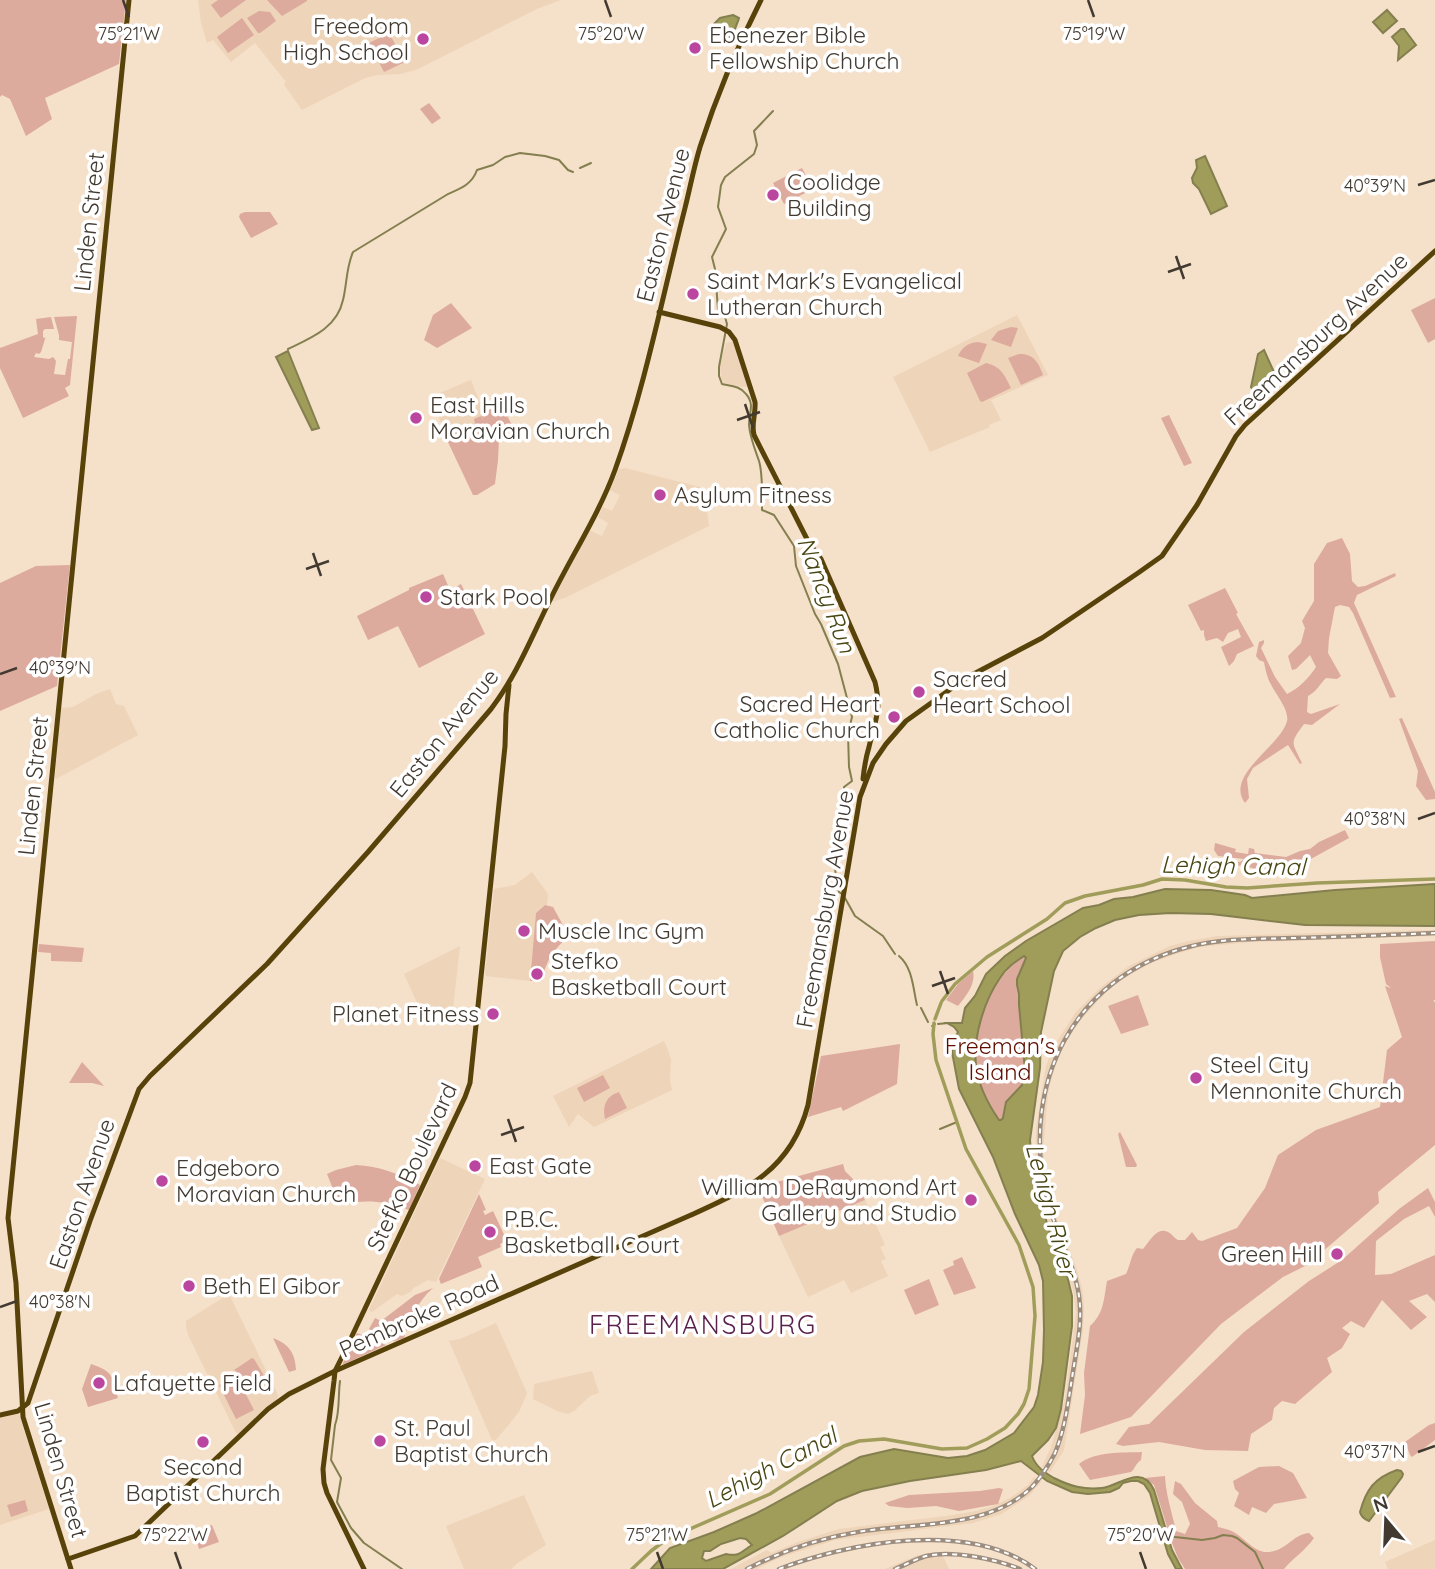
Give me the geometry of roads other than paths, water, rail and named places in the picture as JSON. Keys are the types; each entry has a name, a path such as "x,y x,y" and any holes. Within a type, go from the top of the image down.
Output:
{"main road":[{"name":"Linden Street","path":"71,1569 24,1424 16,1283 8,1217 129,0"},
{"name":"Easton Avenue","path":"25,1406 139,1089 247,986 368,852 485,717 528,648 550,599 612,479 659,312 699,149 724,77 761,0"},
{"name":"Freemansburg Avenue","path":"754,1184 787,1150 807,1111 860,797 865,780 880,751 908,720 959,682 1042,638 1161,556 1197,505 1231,444 1245,425 1435,251"},
{"path":"659,312 727,330 736,343 755,402 752,428 754,435 809,543 821,559 875,682 878,712 860,797"},
{"name":"Stefko Boulevard","path":"507,718 509,682"},
{"name":"Stefko Boulevard","path":"364,1569 329,1497 323,1478 335,1371 470,1083 511,685 509,682"},
{"path":"485,717 497,707 506,710"},
{"name":"Pembroke Road","path":"68,1559 135,1536 274,1404 293,1392 335,1371 681,1220 754,1184"},
{"path":"0,1415 25,1406"}],"waterway":[{"name":"Nancy Run","path":"773,111 754,131 757,145 754,154 725,177 721,185 718,207 726,229 712,257 718,310 725,317 727,324 719,376 722,384 741,389 750,401 749,425 760,466 762,510 774,515 794,546 796,566 838,664 852,717 848,733 852,781 844,787 841,841 835,865 836,881 842,894"},
{"path":"288,349 322,331 335,318 343,300 353,252 466,185 477,170 520,153 559,160 573,172"},
{"path":"580,168 591,163"},
{"name":"Lehigh Canal","path":"942,1001 955,984 987,957 1047,919 1065,903 1085,896 1162,879 1247,888 1435,879"},
{"name":"Nancy Run","path":"845,898 855,916 883,936 895,954"},
{"name":"Nancy Run","path":"899,956 910,973 917,1005"},
{"name":"Lehigh Canal","path":"935,1019 941,1003"},
{"name":"Nancy Run","path":"921,1008 928,1022"},
{"name":"Lehigh Canal","path":"632,1569 667,1539 770,1494 844,1446 859,1441 884,1439 942,1449 967,1448 1005,1428 1024,1404 1029,1389 1035,1316 1033,1287 1019,1245 966,1149 936,1060 934,1023"},
{"name":"Nancy Run","path":"938,1024 948,1023"},
{"path":"940,1129 957,1122"},
{"path":"340,1381 331,1460 341,1478 337,1502 351,1528 364,1543 402,1569"},
{"path":"1166,1536 1202,1540 1223,1535 1232,1536 1255,1552 1263,1569"}],"railway":[{"path":"747,1569 787,1551 830,1538 880,1529 950,1522 994,1511 1014,1501 1039,1479 1055,1453 1066,1416 1080,1316 1073,1270 1046,1195 1040,1153 1041,1113 1050,1075 1064,1040 1086,1009 1114,983 1148,962 1188,947 1214,942 1435,933"},
{"path":"779,1569 840,1551 909,1540 944,1540 978,1545 1008,1554 1035,1569"},
{"path":"895,1569 937,1554 986,1559 1020,1569"}],"place":[{"name":"Freedom High School","path":"423,39"},
{"name":"Ebenezer Bible Fellowship Church","path":"695,48"},
{"name":"Coolidge Building","path":"773,195"},
{"name":"Saint Mark's Evangelical Lutheran Church","path":"693,294"},
{"name":"East Hills Moravian Church","path":"416,418"},
{"name":"Asylum Fitness","path":"660,495"},
{"name":"Stark Pool","path":"426,597"},
{"name":"Sacred Heart School","path":"919,692"},
{"name":"Sacred Heart Catholic Church","path":"894,717"},
{"name":"Muscle Inc Gym","path":"524,931"},
{"name":"Stefko Basketball Court","path":"537,974"},
{"name":"Planet Fitness","path":"493,1014"},
{"name":"Steel City Mennonite Church","path":"1196,1078"},
{"name":"East Gate","path":"475,1166"},
{"name":"Edgeboro Moravian Church","path":"162,1181"},
{"name":"William DeRaymond Art Gallery and Studio","path":"971,1200"},
{"name":"P.B.C. Basketball Court","path":"490,1232"},
{"name":"Green Hill","path":"1337,1254"},
{"name":"Beth El Gibor","path":"189,1286"},
{"name":"Lafayette Field","path":"99,1383"},
{"name":"St. Paul Baptist Church","path":"380,1441"},
{"name":"Second Baptist Church","path":"203,1442"}],"district":[{"name":"FREEMANSBURG","path":"703,1325"}],"park label":[{"name":"Freeman's Island","path":"1000,1059"}],"water label":[{"name":"Lehigh River","path":"1051,1210"}]}
